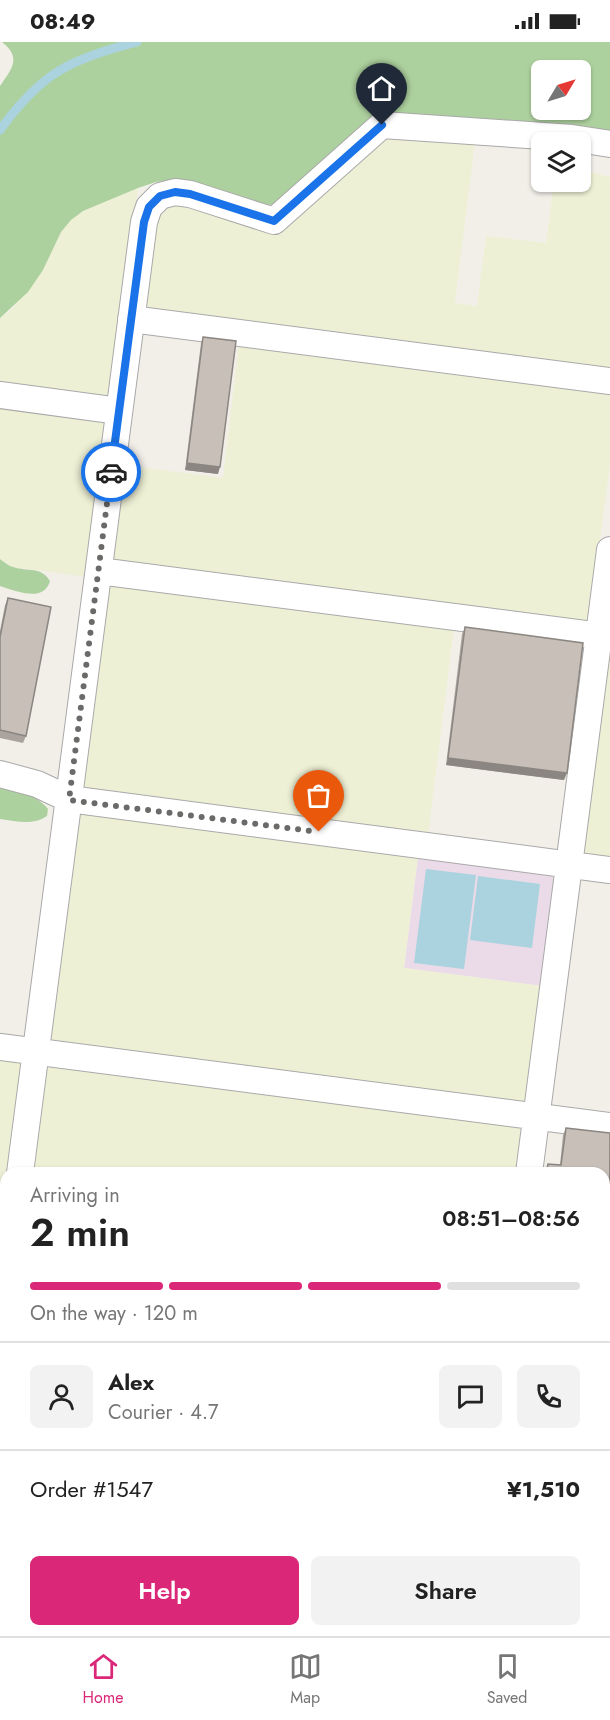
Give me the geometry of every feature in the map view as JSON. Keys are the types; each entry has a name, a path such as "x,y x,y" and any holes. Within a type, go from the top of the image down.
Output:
{"street":[{"path":"21,1167 131,319 144,222 149,207 160,196 175,192 190,194 274,221 382,125 572,138 610,144"},
{"path":"131,319 610,381"},
{"path":"0,395 119,411"},
{"path":"530,1167 569,865 604,637 610,550"},
{"path":"99,571 604,637"},
{"path":"0,774 37,784 69,800 610,870"},
{"path":"0,1047 610,1126"}],"shaded area":[{"path":"418,856 550,873 555,881 542,986 404,968"}],"green space":[{"path":"2,42 610,42 610,133 388,115 281,200 271,205 174,180 156,182 83,211 71,220 61,232 43,270 28,292 0,318 0,86 13,63 12,53"},
{"path":"386,136 475,142 455,303 477,306 486,236 546,243 553,192 591,192 591,172 610,177 610,370 150,310 145,303 155,224 159,213 166,206 176,202 277,233"},
{"path":"138,188 111,396 103,402 0,388 0,318 10,311 43,270 61,232 71,220 83,211"},
{"path":"239,343 610,392 610,465 590,617 583,623 117,562 112,555 124,465 223,478"},
{"path":"0,401 101,415 107,423 87,577 13,567 0,559"},
{"path":"0,559 11,566 43,573 50,581 47,588 36,594 29,594 0,586"},
{"path":"114,584 454,628 428,835 88,791 82,784 107,589"},
{"path":"610,653 610,859 588,856 582,849 607,655"},
{"path":"0,788 26,794 38,800 48,809 47,816 30,822 0,819"},
{"path":"85,813 418,856 404,968 542,986 527,1098 520,1104 55,1043 49,1036 77,818"},
{"path":"0,1058 17,1060 23,1068 10,1167 0,1167"},
{"path":"52,1065 517,1125 523,1133 519,1167 32,1167 45,1071"}],"water":[{"path":"426,869 476,875 464,969 414,963"},
{"path":"478,876 540,884 532,948 470,940"}],"building":[{"path":"203,337 236,341 220,467 187,463"},
{"path":"8,598 51,607 26,736 0,730 0,637"},
{"path":"465,627 583,643 567,773 448,758"},
{"path":"566,1128 610,1133 610,1167 547,1167 548,1164 561,1165"}],"waterway":[{"path":"0,130 30,94 59,71 93,55 137,42"}],"way so far":[{"path":"111,472 69,800 319,832"}],"route":[{"path":"111,472 144,222 149,207 160,196 175,192 190,194 274,221 382,125"}]}
